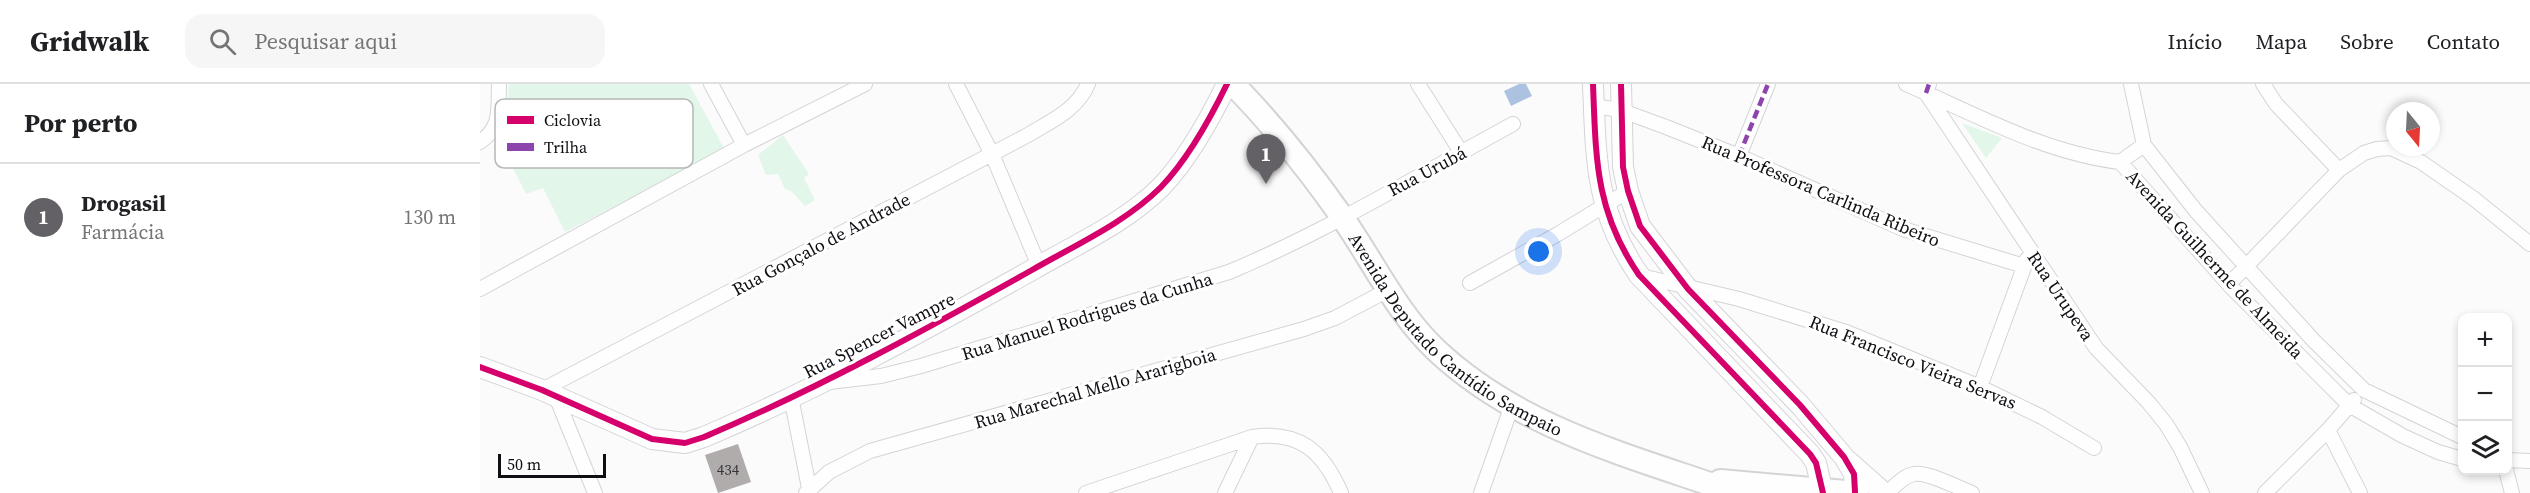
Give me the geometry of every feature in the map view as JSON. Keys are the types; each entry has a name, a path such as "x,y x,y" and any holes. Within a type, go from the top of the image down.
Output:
{"main road":[{"name":"Rua Spencer Vampre","path":"480,367 550,394 652,439 685,443 735,424 821,383 1115,223 1162,186 1190,148 1227,84"},
{"name":"Avenida Deputado Cantídio Sampaio","path":"1233,84 1269,121 1342,217 1388,290 1435,349 1454,366 1512,405 1583,441 1689,482 1736,493"},
{"name":"Avenida Deputado Cantídio Sampaio","path":"1248,84 1269,121"},
{"path":"1593,84 1598,168 1605,207 1617,240 1639,275 1810,454 1816,463 1823,491"},
{"path":"1621,84 1623,168 1640,226 1688,289 1800,405 1844,457 1886,493"},
{"path":"1844,457 1854,474 1856,493"},
{"name":"Avenida Deputado Cantídio Sampaio","path":"1689,482 1856,493"}],"street":[{"path":"499,84 499,99"},
{"path":"711,84 744,145"},
{"path":"480,289 744,145 866,84"},
{"path":"956,84 992,154 1039,266"},
{"name":"Rua Gonçalo de Andrade","path":"550,394 1068,111 1088,84"},
{"path":"1418,84 1461,152"},
{"path":"1738,156 1768,84"},
{"path":"1906,84 1927,88 2001,127 2061,150 2093,159 2120,162 2144,145 2131,84"},
{"path":"2263,84 2276,104 2339,170"},
{"name":"Rua Urupeva","path":"1927,88 2030,250 2096,348 2166,424 2202,493"},
{"name":"Rua Professora Carlinda Ribeiro","path":"1594,106 1620,110 1738,156 1903,229 2024,266"},
{"name":"Rua Urubá","path":"1342,217 1513,124"},
{"path":"480,142 495,129"},
{"name":"Avenida Guilherme de Almeida","path":"2144,145 2196,211 2314,341 2364,390 2458,435"},
{"path":"2229,284 2339,170 2364,153 2391,148 2421,162 2473,198 2530,244"},
{"name":"Avenida Guilherme de Almeida","path":"2120,162 2229,284 2349,405 2403,436 2438,452 2458,458"},
{"path":"1470,283 1605,207 1628,191"},
{"name":"Rua Manuel Rodrigues da Cunha","path":"821,383 852,381 891,374 1188,286 1259,259 1342,217"},
{"path":"1980,387 2030,250"},
{"name":"Rua Francisco Vieira Servas","path":"1639,275 1688,289 1739,299 1815,321 1980,387 2042,417 2094,448"},
{"name":"Rua Marechal Mello Ararigboia","path":"808,492 829,472 870,451 1304,329 1335,318 1388,290"},
{"path":"2265,493 2364,390"},
{"path":"550,394 595,493"},
{"path":"791,397 808,492"},
{"path":"1482,492 1512,405"},
{"path":"2328,430 2360,493"},
{"path":"1086,493 1252,437 1285,435 1304,444 1323,460 1333,474 1341,493"},
{"path":"1225,493 1252,437"},
{"path":"2512,460 2530,461"},
{"path":"1886,493 1906,476 1915,473 1924,474 1972,493"},
{"path":"2507,475 2512,493"}],"green space":[{"path":"509,84 689,84 725,150 693,166 693,99 508,99"},
{"path":"1962,123 2002,138 1986,158"},
{"path":"783,135 809,174 804,178 815,200 805,206 791,191 785,189 778,174 766,175 758,155"},
{"path":"513,168 690,168 565,232 543,188 526,194"}],"water":[{"path":"1519,84 1526,84 1532,96 1511,106 1504,91"}],"building":[{"path":"738,444 751,482 718,493 705,455"}],"marked path":[{"path":"1739,156 1768,84"},
{"path":"1926,93 1929,84"}],"cycle path":[{"path":"480,367 542,390 652,439 685,443 704,437 788,399 911,337 1132,212 1161,187 1180,164 1198,138 1227,84"},
{"path":"1593,84 1595,136 1601,184 1614,229 1625,251 1639,275 1810,454 1816,463 1823,493"},
{"path":"1621,84 1623,167 1628,191 1640,226 1688,289 1800,405 1844,457 1854,474 1855,492"}],"place":[{"name":"Drogasil","path":"1266,184"}]}
